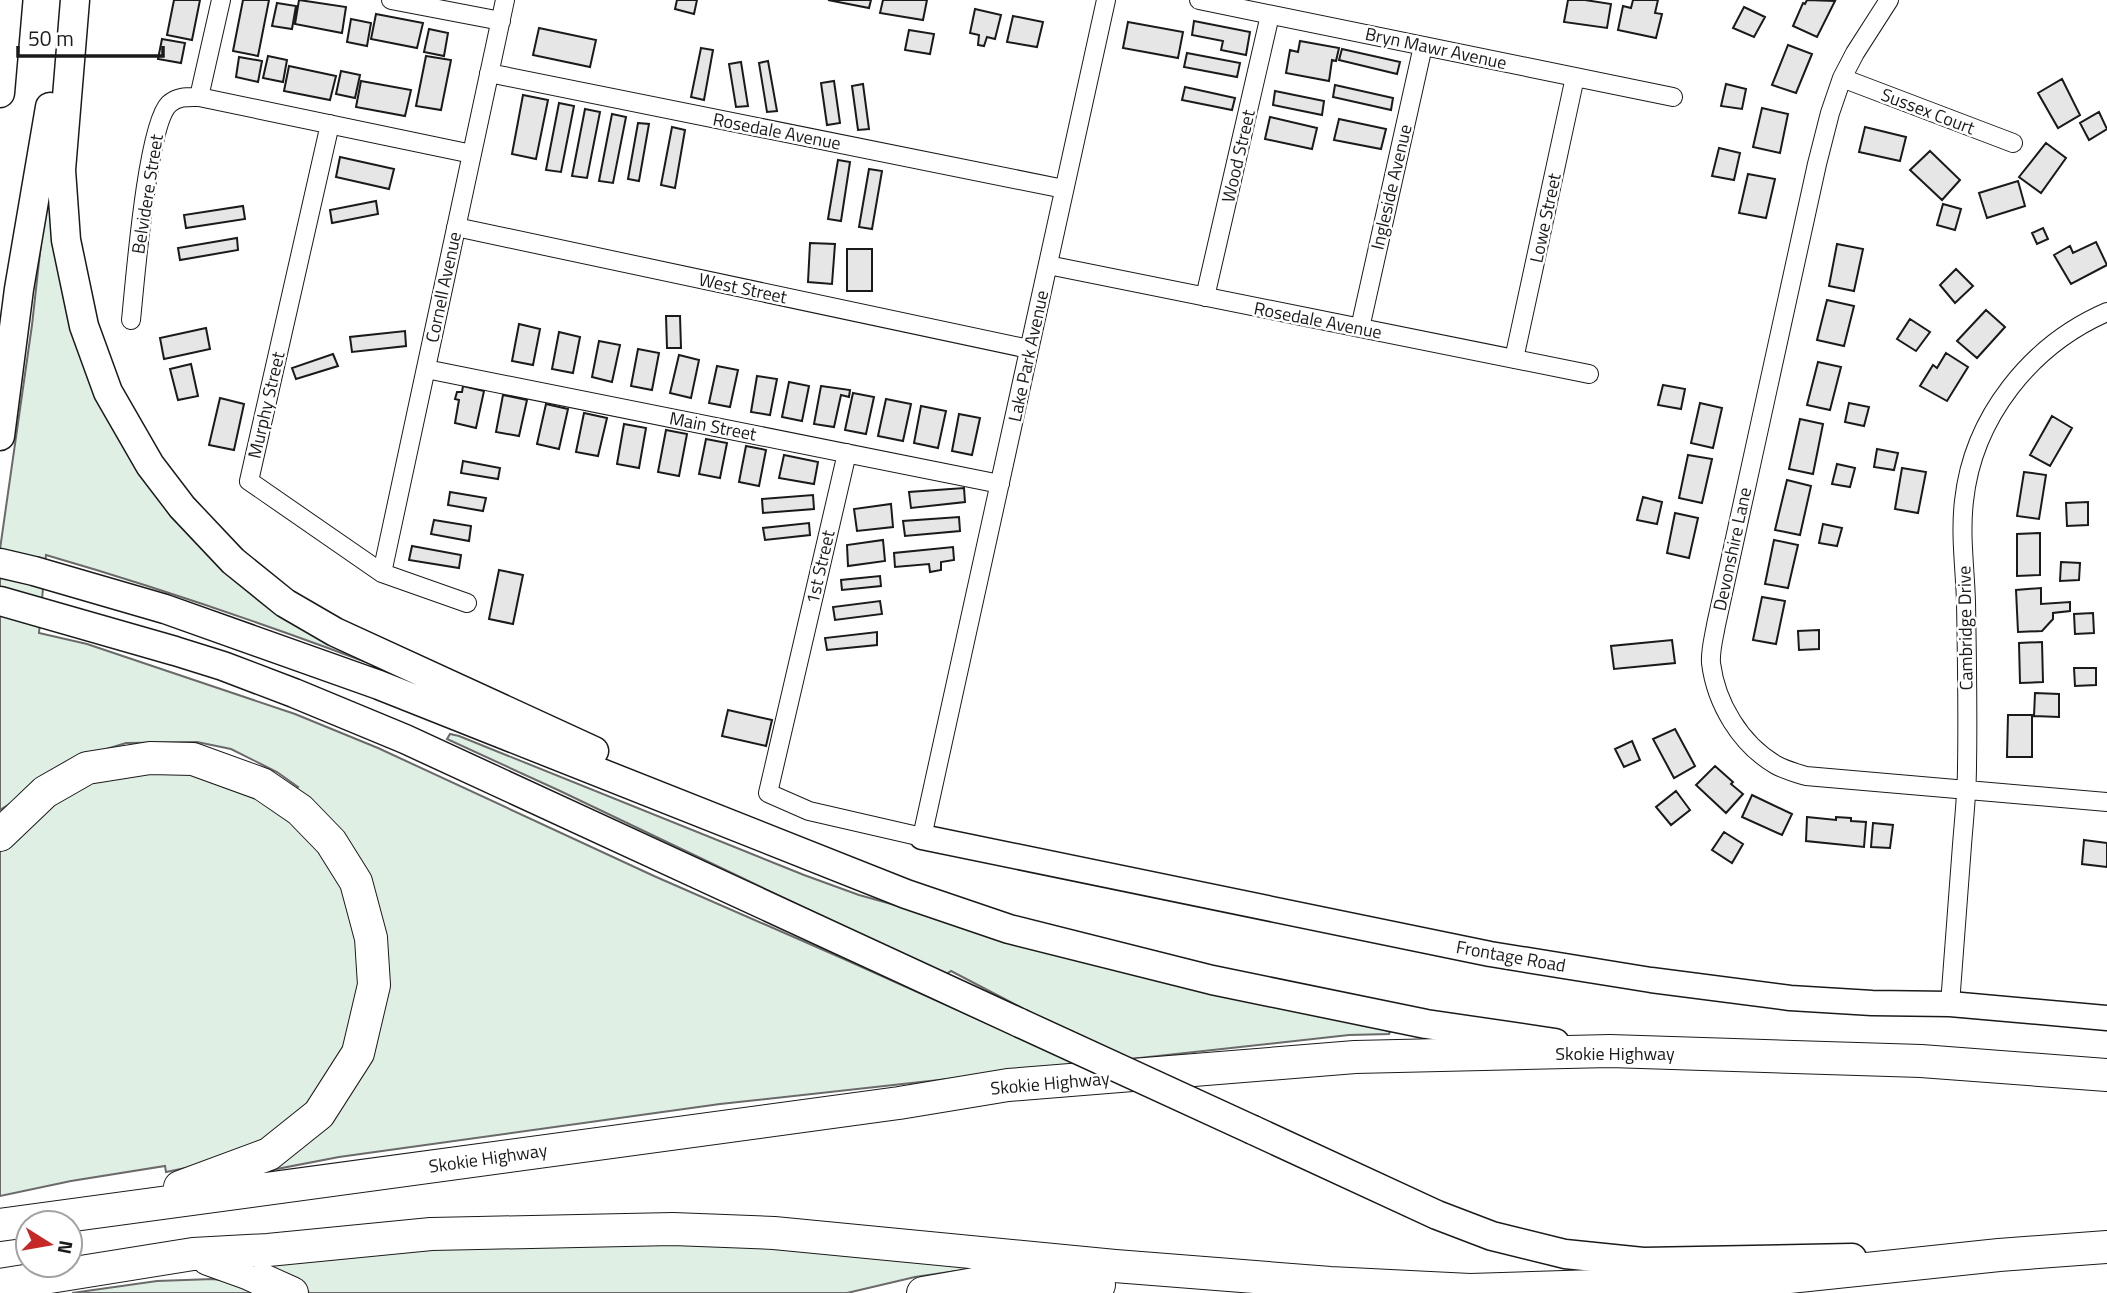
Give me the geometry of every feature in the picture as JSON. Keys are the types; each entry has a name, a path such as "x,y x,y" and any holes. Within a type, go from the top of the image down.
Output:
{"highway":[{"path":"0,835 45,792 87,768 150,758 193,759 262,784 300,810 331,842 356,882 372,938 374,985 358,1053 319,1114 269,1154 115,1209"},
{"name":"Skokie Highway","path":"0,1225 885,1105 1008,1085 1355,1058 1610,1051 1921,1061 2107,1075"},
{"path":"0,1285 193,1254 268,1250 430,1234 673,1229 774,1233 1115,1266 1330,1283 1470,1290"},
{"path":"1412,1293 1752,1280 2107,1247"},
{"path":"193,1254 247,1273 292,1293"},
{"path":"923,1293 1003,1279 1238,1293"}],"main road":[{"path":"0,93 8,0"},
{"path":"0,436 19,289 68,0"},
{"path":"75,0 61,170 66,240 84,326 108,392 158,476 182,507 233,561 285,603 335,632 641,773 705,815"},
{"path":"0,563 165,609 379,685 918,898 1009,929 1212,980 1399,1019 1610,1051"},
{"path":"0,601 223,666 393,734 1437,1215 1492,1236 1565,1254 1643,1262 1999,1255"}],"street":[{"path":"221,0 199,97 472,154"},
{"path":"391,0 501,21"},
{"name":"Cornell Avenue","path":"382,573 505,0"},
{"name":"Lake Park Avenue","path":"922,838 1105,0"},
{"name":"Bryn Mawr Avenue","path":"1199,0 1673,97"},
{"name":"Devonshire Lane","path":"1889,0 1842,78 1816,164 1716,625 1710,660 1715,684 1734,726 1750,743 1776,765 1806,776 2107,802"},
{"name":"Wood Street","path":"1205,297 1270,15"},
{"name":"Ingleside Avenue","path":"1360,328 1423,46"},
{"name":"Rosedale Avenue","path":"489,73 1064,189"},
{"name":"Lowe Street","path":"1514,359 1575,77"},
{"name":"Sussex Court","path":"1842,78 2013,143"},
{"name":"Belvidere Street","path":"131,320 141,220 159,122 168,105 183,96 199,97"},
{"name":"Murphy Street","path":"330,124 249,481 382,573 467,603"},
{"name":"West Street","path":"456,227 1029,349"},
{"name":"Rosedale Avenue","path":"1048,265 1589,374"},
{"name":"Cambridge Drive","path":"1950,1004 1966,789 1966,598 1962,533 1969,473 1992,411 2027,367 2062,336 2107,312"},
{"name":"Main Street","path":"426,369 1000,484"},
{"name":"1st Street","path":"847,453 768,793 809,811 922,838"},
{"name":"Frontage Road","path":"922,838 1490,954 1651,980 1790,998 1950,1004 2107,1018"}],"green space":[{"path":"48,180 60,267 174,511 403,676 226,612 46,555 39,633 87,644 295,714 378,748 654,876 993,1026 1043,1019 951,971 945,975 447,739 450,734 459,736 859,895 1361,1020 1390,1032 1389,1034 1349,1035 720,1104 339,1157 199,1184 289,1151 385,976 295,791 298,787 277,772 231,749 197,742 126,743 90,754 0,810 0,549 32,325"},
{"path":"178,766 262,791 343,872 366,964 337,1071 277,1136 215,1162 166,1172 165,1166 0,1196 0,850 76,785"},
{"path":"718,1241 1004,1264 915,1277 847,1293 310,1293 268,1266 354,1251"},
{"path":"213,1279 234,1282 267,1293 72,1293 157,1281"}],"building":[{"path":"174,0 200,0 192,40 167,35"},
{"path":"243,0 269,0 258,56 233,51"},
{"path":"299,0 346,7 342,33 295,24"},
{"path":"677,0 697,0 694,14 675,9"},
{"path":"828,0 871,0 869,8"},
{"path":"883,0 927,0 923,20 880,13"},
{"path":"1568,0 1611,4 1607,28 1564,22"},
{"path":"1633,0 1658,0 1655,13 1662,14 1656,38 1618,30 1623,6 1631,8"},
{"path":"1807,0 1835,1 1817,37 1793,26"},
{"path":"277,3 296,6 292,29 272,26"},
{"path":"1744,7 1765,17 1754,37 1733,28"},
{"path":"975,9 1001,15 995,39 987,37 984,46 978,45 979,35 970,33"},
{"path":"376,14 423,23 417,48 371,39"},
{"path":"1013,16 1043,22 1037,47 1007,42"},
{"path":"351,19 371,23 367,46 347,42"},
{"path":"1194,21 1250,32 1246,55 1221,50 1223,41 1192,35"},
{"path":"1128,22 1183,32 1178,58 1123,48"},
{"path":"539,28 596,40 590,67 533,55"},
{"path":"429,29 448,33 444,56 424,52"},
{"path":"909,30 934,34 930,54 905,50"},
{"path":"162,39 185,43 181,63 158,59"},
{"path":"1300,41 1339,48 1336,61 1332,60 1329,81 1286,73 1290,50 1298,52"},
{"path":"1788,45 1812,54 1796,93 1772,85"},
{"path":"701,48 713,50 704,100 691,97"},
{"path":"1342,49 1400,62 1397,74 1339,60"},
{"path":"1187,53 1240,63 1237,77 1184,67"},
{"path":"268,56 287,60 283,82 263,78"},
{"path":"426,56 451,60 441,110 416,106"},
{"path":"239,57 262,61 258,82 236,77"},
{"path":"768,61 777,111 767,112 759,63"},
{"path":"741,62 748,106 736,107 729,64"},
{"path":"289,66 336,76 330,100 284,91"},
{"path":"341,71 360,75 355,98 336,94"},
{"path":"2062,79 2080,115 2058,128 2038,93"},
{"path":"361,81 411,90 405,116 356,107"},
{"path":"834,81 840,123 827,125 821,83"},
{"path":"863,84 869,129 858,130 852,86"},
{"path":"1726,84 1746,89 1742,109 1721,106"},
{"path":"1335,85 1393,98 1391,110 1333,97"},
{"path":"1185,87 1235,98 1232,110 1182,100"},
{"path":"1275,91 1324,101 1322,115 1273,105"},
{"path":"523,95 548,100 536,159 512,154"},
{"path":"559,103 574,106 561,172 546,170"},
{"path":"1762,108 1788,114 1780,153 1753,147"},
{"path":"585,109 600,112 587,178 572,176"},
{"path":"2099,112 2107,129 2089,140 2080,123"},
{"path":"612,114 626,117 613,183 599,181"},
{"path":"1270,117 1317,128 1312,149 1265,139"},
{"path":"1339,119 1386,129 1381,149 1334,140"},
{"path":"638,123 649,124 639,181 628,179"},
{"path":"672,127 685,130 675,188 661,185"},
{"path":"1865,127 1906,137 1900,161 1859,152"},
{"path":"2046,143 2066,158 2041,193 2019,177"},
{"path":"1719,148 1740,153 1734,180 1712,176"},
{"path":"1930,151 1960,180 1942,200 1910,170"},
{"path":"340,157 394,169 389,189 336,177"},
{"path":"838,160 850,162 841,221 828,219"},
{"path":"869,169 882,171 872,229 859,227"},
{"path":"1748,174 1775,179 1766,218 1739,213"},
{"path":"2018,181 2025,206 1987,218 1979,193"},
{"path":"376,201 378,214 332,223 330,210"},
{"path":"1943,204 1961,209 1955,230 1937,225"},
{"path":"243,206 245,219 186,228 184,215"},
{"path":"2043,228 2048,239 2037,244 2032,233"},
{"path":"237,238 238,250 180,260 178,248"},
{"path":"2096,242 2107,265 2071,284 2054,255 2070,246 2073,253"},
{"path":"810,243 835,244 832,284 808,282"},
{"path":"1837,244 1863,249 1854,291 1829,286"},
{"path":"847,249 872,249 872,291 847,291"},
{"path":"1956,269 1973,286 1955,303 1940,285"},
{"path":"1827,300 1854,306 1844,346 1817,340"},
{"path":"1986,310 2005,327 1977,358 1957,341"},
{"path":"666,316 680,316 681,348 667,348"},
{"path":"1910,319 1930,332 1916,351 1897,339"},
{"path":"519,324 540,329 533,365 512,361"},
{"path":"206,328 210,349 164,359 160,338"},
{"path":"405,331 406,346 352,352 350,337"},
{"path":"559,332 580,337 573,373 552,369"},
{"path":"599,341 620,345 612,382 592,377"},
{"path":"638,349 659,353 652,390 631,386"},
{"path":"1946,353 1968,367 1947,401 1920,386 1933,365 1937,368"},
{"path":"333,354 338,366 296,379 292,368"},
{"path":"679,355 699,360 691,398 670,393"},
{"path":"1818,362 1841,367 1830,410 1807,405"},
{"path":"191,364 198,396 178,400 170,369"},
{"path":"717,366 738,370 730,407 709,403"},
{"path":"757,376 777,379 770,415 751,412"},
{"path":"789,382 809,386 802,421 782,417"},
{"path":"1663,385 1685,389 1681,409 1658,405"},
{"path":"463,386 484,391 476,428 455,423 459,400 455,399 457,392 462,392"},
{"path":"821,386 850,390 849,397 841,395 834,427 814,424"},
{"path":"853,393 874,397 866,434 845,430"},
{"path":"503,395 527,400 519,436 496,432"},
{"path":"220,398 244,404 234,450 209,445"},
{"path":"886,399 911,404 903,441 878,436"},
{"path":"1700,403 1722,408 1713,448 1691,443"},
{"path":"1849,403 1869,407 1864,426 1845,422"},
{"path":"546,404 568,409 559,449 537,444"},
{"path":"921,406 946,411 938,448 914,443"},
{"path":"584,413 607,418 598,456 576,452"},
{"path":"959,414 980,418 972,455 952,451"},
{"path":"2052,416 2072,428 2050,466 2030,455"},
{"path":"1800,419 1823,424 1813,474 1789,469"},
{"path":"624,424 646,428 639,468 617,464"},
{"path":"666,430 687,434 679,476 658,472"},
{"path":"706,439 727,443 720,478 699,474"},
{"path":"746,446 766,450 759,486 739,482"},
{"path":"1877,449 1898,453 1894,470 1874,467"},
{"path":"784,455 818,462 814,484 779,478"},
{"path":"1688,455 1712,459 1702,503 1679,498"},
{"path":"463,461 500,468 498,479 461,473"},
{"path":"1837,464 1855,468 1850,487 1832,484"},
{"path":"1902,468 1926,472 1918,513 1895,509"},
{"path":"2024,472 2046,475 2039,519 2017,516"},
{"path":"1787,480 1811,486 1800,535 1775,530"},
{"path":"964,488 965,502 911,508 909,492"},
{"path":"450,492 486,498 483,511 448,505"},
{"path":"813,495 814,509 763,513 762,499"},
{"path":"1643,497 1662,502 1657,524 1637,520"},
{"path":"2088,502 2088,525 2067,526 2066,503"},
{"path":"891,504 893,527 857,531 854,509"},
{"path":"1675,513 1698,518 1689,558 1667,553"},
{"path":"959,517 960,531 905,536 903,521"},
{"path":"434,520 471,526 469,541 431,534"},
{"path":"809,523 810,535 765,540 763,528"},
{"path":"1823,524 1842,528 1837,546 1819,543"},
{"path":"2040,533 2040,575 2017,576 2017,534"},
{"path":"883,540 885,561 848,566 847,545"},
{"path":"1774,540 1798,545 1788,588 1765,584"},
{"path":"412,546 461,555 459,568 409,560"},
{"path":"953,547 954,560 941,562 941,570 930,572 929,564 895,567 894,553"},
{"path":"2061,562 2080,563 2079,580 2060,581"},
{"path":"499,570 523,575 513,624 489,619"},
{"path":"880,576 881,586 842,590 841,580"},
{"path":"2041,588 2041,604 2070,602 2070,611 2053,613 2053,619 2042,631 2018,632 2016,590"},
{"path":"1762,597 1785,601 1776,644 1753,640"},
{"path":"880,601 882,614 835,620 833,607"},
{"path":"2093,613 2094,633 2075,634 2074,614"},
{"path":"1819,630 1819,649 1799,650 1798,631"},
{"path":"877,632 877,645 827,650 825,638"},
{"path":"1672,640 1675,663 1614,669 1611,646"},
{"path":"2042,642 2043,682 2020,683 2019,643"},
{"path":"2074,668 2096,668 2096,685 2075,686"},
{"path":"2035,693 2059,694 2059,717 2034,716"},
{"path":"728,710 772,720 766,746 722,736"},
{"path":"2008,715 2032,715 2032,757 2007,757"},
{"path":"1675,729 1695,766 1674,778 1653,739"},
{"path":"1632,741 1640,760 1624,767 1615,749"},
{"path":"1715,766 1743,794 1726,813 1696,785"},
{"path":"1676,791 1690,810 1671,825 1656,807"},
{"path":"1752,795 1792,814 1782,835 1742,817"},
{"path":"1807,817 1836,820 1836,817 1851,818 1851,821 1866,822 1864,847 1806,841"},
{"path":"1873,823 1893,825 1890,848 1871,847"},
{"path":"1724,832 1743,844 1732,863 1712,850"},
{"path":"2084,840 2107,843 2107,867 2082,864"}]}
